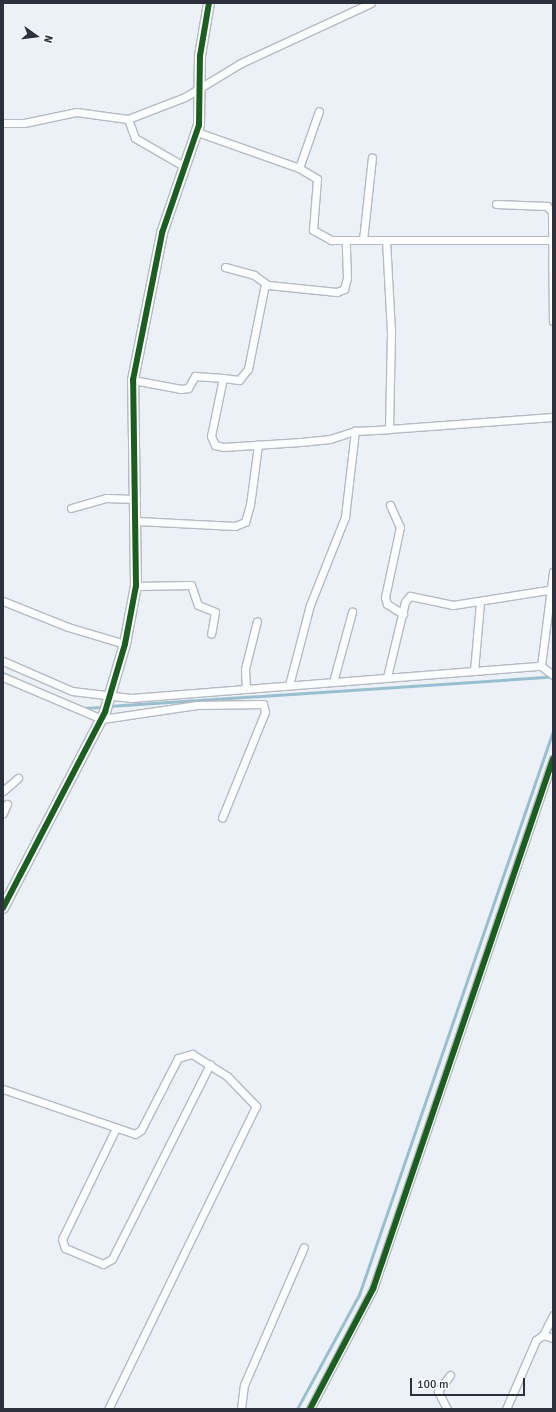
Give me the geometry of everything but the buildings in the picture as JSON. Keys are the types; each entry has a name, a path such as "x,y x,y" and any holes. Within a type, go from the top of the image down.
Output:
{"street":[{"path":"3,908 104,715 125,644 136,586 137,521 133,380 162,232 197,132 201,89 202,41 209,3"},
{"path":"3,122 24,123 76,112 128,119 201,89 241,63 371,3"},
{"path":"298,168 319,111"},
{"path":"128,119 135,138 185,167"},
{"path":"197,132 298,168 317,179 313,230 331,240 553,240"},
{"path":"363,240 372,157"},
{"path":"496,204 550,208 553,240 553,321"},
{"path":"225,267 254,275 265,284 341,291 347,278 346,241"},
{"path":"386,241 391,332 389,429"},
{"path":"133,380 185,389 195,376 239,380 248,369 265,284"},
{"path":"223,378 211,426 212,442 223,447 330,439 355,431 553,417"},
{"path":"289,685 310,605 345,517 355,431"},
{"path":"137,521 235,526 244,522 250,505 258,445"},
{"path":"71,508 106,498 136,499"},
{"path":"390,505 400,527 385,597 387,604 402,614"},
{"path":"541,666 548,590 553,572"},
{"path":"136,586 191,585 198,605 215,612 211,634"},
{"path":"387,678 402,614 410,596 448,605 480,602 548,590"},
{"path":"3,601 68,627 125,644"},
{"path":"474,671 480,602"},
{"path":"333,682 352,612"},
{"path":"246,689 245,670 257,621"},
{"path":"3,661 72,691 131,698 541,666 553,675"},
{"path":"3,677 104,715 197,705 263,704 265,712 222,818"},
{"path":"310,1409 374,1289 553,759"},
{"path":"3,791 18,778"},
{"path":"3,813 7,804"},
{"path":"3,1089 130,1134 141,1130 180,1056 192,1054 210,1064 255,1102 256,1108 108,1409"},
{"path":"116,1128 62,1239 64,1248 103,1264 112,1259 210,1064"},
{"path":"241,1409 244,1385 304,1247"},
{"path":"506,1409 536,1340 543,1335 553,1315"},
{"path":"543,1335 553,1338"},
{"path":"447,1409 438,1391 450,1374"}],"waterway":[{"path":"3,673 18,680"},
{"path":"109,706 548,677"},
{"path":"83,708 104,707"},
{"path":"297,1409 359,1295 553,731"}],"cycle path":[{"path":"3,908 105,712 125,644 136,586 133,380 162,233 199,125 200,56 209,3"},
{"path":"310,1409 373,1289 553,759"}]}
